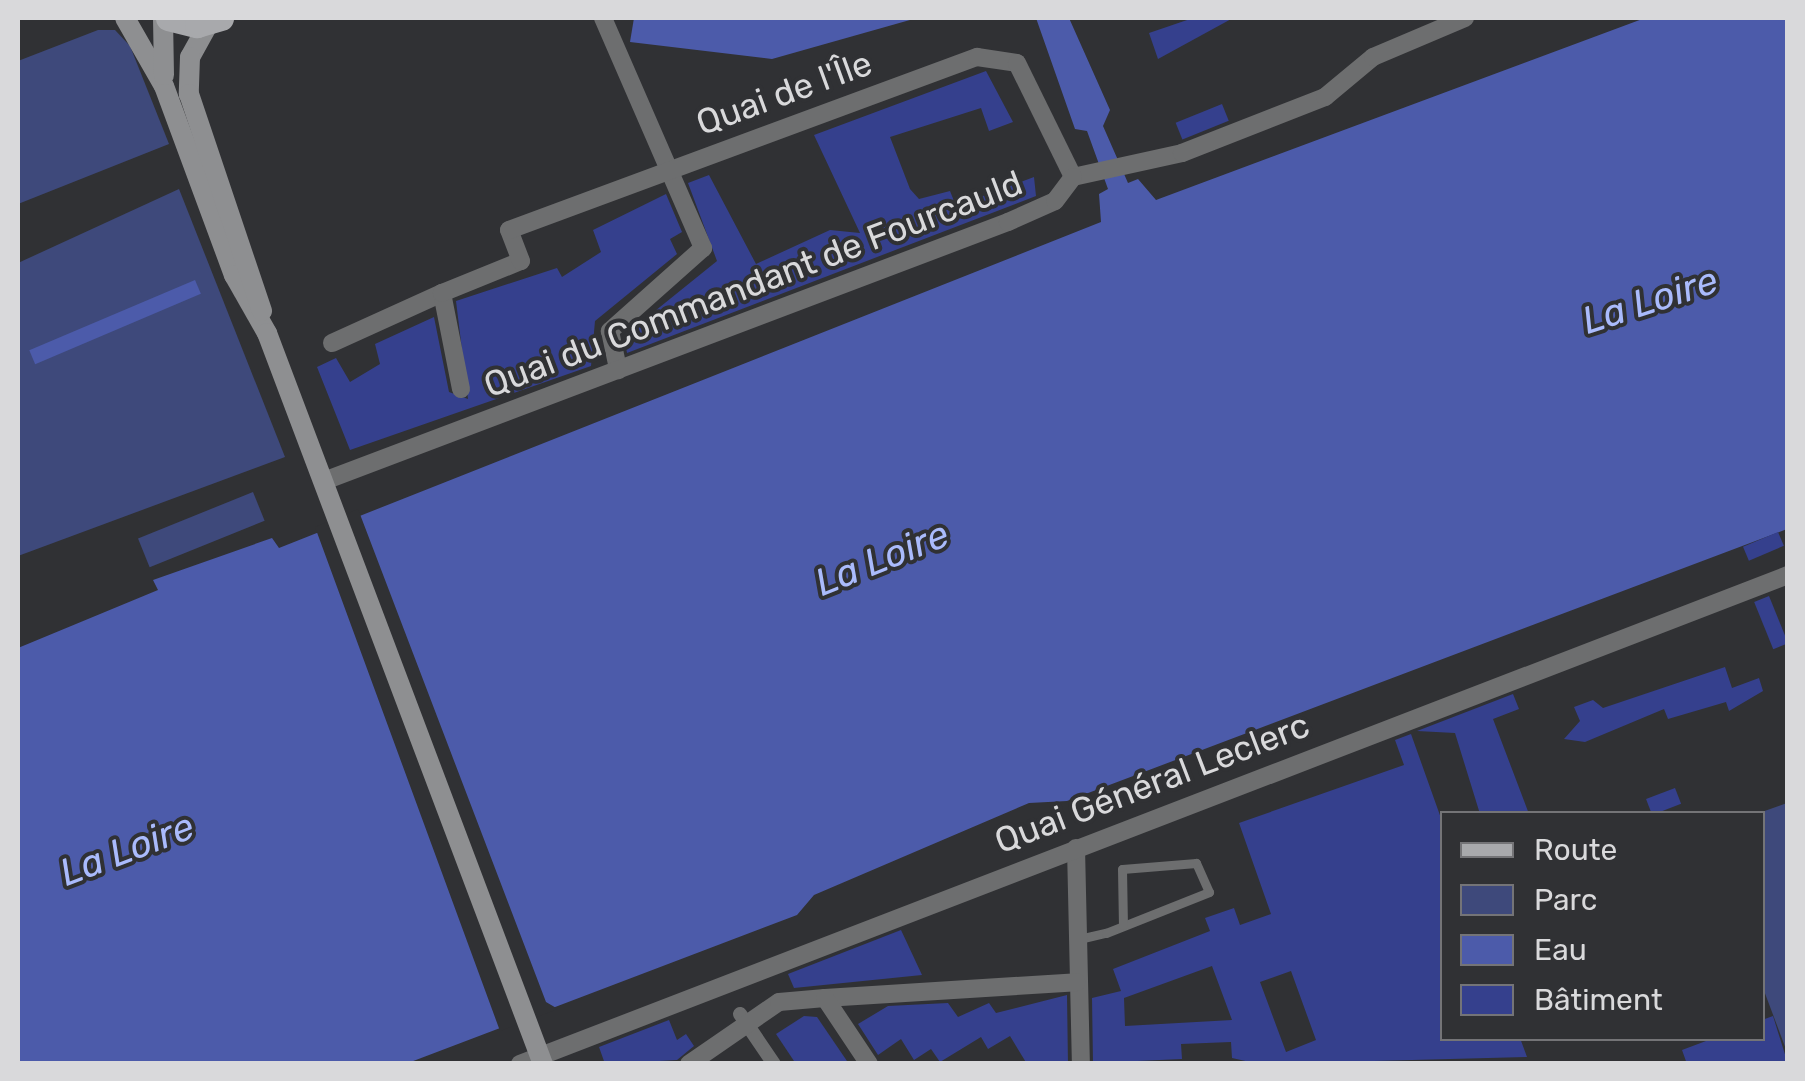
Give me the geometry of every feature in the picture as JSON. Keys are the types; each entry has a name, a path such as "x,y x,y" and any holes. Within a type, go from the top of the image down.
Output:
{"main road":[{"path":"125,18 195,142 540,1052"},
{"path":"164,86 165,18 215,20 187,69 195,142"}],"street":[{"path":"603,18 662,171 702,253 610,330 618,370"},
{"name":"Quai du Commandant de Fourcauld","path":"324,481 1008,222 1055,202 1073,177 1100,176 1325,96 1373,57 1465,18"},
{"name":"Quai de l'Île","path":"442,293 521,261 509,230 994,53 1018,63 1073,177"},
{"path":"332,343 442,293 461,389"},
{"name":"Quai Général Leclerc","path":"520,1064 540,1052 724,990 1076,848 1788,575"},
{"path":"1076,848 1076,982 1081,1064"},
{"path":"689,1064 744,1019 779,1002 1076,982"},
{"path":"825,998 869,1064"},
{"path":"744,1019 774,1064"}],"lane":[{"path":"1076,939 1123,925 1208,892 1196,863 1122,869 1123,925"}],"green space":[{"path":"98,30 115,30 130,46 169,144 18,204 18,61"},
{"path":"179,189 285,457 18,556 18,263"},
{"path":"253,492 265,521 150,567 138,538"},
{"path":"1787,803 1787,1052 1765,993 1765,811"}],"water":[{"path":"634,18 917,18 772,59 630,42"},
{"name":"La Loire","path":"1036,18 1069,18 1110,110 1103,126 1128,183 1138,179 1156,200 1645,18 1787,18 1787,529 1067,801 1029,803 814,895 797,915 408,1063 18,1064 18,648 158,590 153,580 272,538 279,548 1101,222 1099,194 1108,189 1087,131 1075,129"},
{"path":"195,280 201,294 35,364 29,350"}],"pier":[{"path":"358,509 546,1002 558,1009 500,1031 315,527"}],"building":[{"path":"1193,18 1233,18 1158,59 1149,33"},
{"path":"986,71 1013,122 989,131 981,108 890,137 910,189 919,199 950,191 956,206 1034,177 1036,196 627,353 624,336 717,261 688,183 709,175 756,264 830,230 860,233 814,135"},
{"path":"1222,104 1229,121 1182,139 1176,123"},
{"path":"666,194 682,232 670,239 677,254 595,321 591,366 350,450 317,367 336,358 350,382 380,364 375,344 434,317 449,392 468,399 456,301 557,268 562,277 601,252 593,230"},
{"path":"1778,532 1784,546 1749,561 1743,547"},
{"path":"1769,596 1788,643 1773,649 1754,602"},
{"path":"1725,667 1732,688 1759,678 1763,691 1729,711 1726,702 1668,719 1664,709 1585,742 1564,739 1580,721 1574,707 1593,700 1603,708"},
{"path":"1513,694 1519,709 1493,719 1528,811 1479,811 1455,733 1417,731"},
{"path":"1411,734 1440,815 1440,1041 1521,1041 1527,1057 1259,1064 1232,1058 1231,1042 1181,1044 1182,1059 1093,1063 1092,998 1121,991 1113,969 1210,931 1205,918 1234,908 1240,925 1271,914 1239,823 1404,765 1395,740","holes":["1212,966 1232,1020 1125,1026 1124,998","1291,971 1316,1040 1286,1052 1260,982"]},
{"path":"1675,788 1681,804 1651,811 1646,799"},
{"path":"901,930 922,975 794,988 788,974"},
{"path":"1067,995 1068,1064 1027,1064 1010,1036 988,1049 981,1037 940,1062 931,1049 914,1060 901,1039 878,1055 858,1024 888,1006 948,1003 958,1017 989,1003 996,1013"},
{"path":"804,1016 817,1017 849,1064 796,1064 776,1034"},
{"path":"1773,1016 1788,1064 1687,1064 1682,1050 1706,1041 1765,1041 1765,1019"},
{"path":"669,1020 677,1040 686,1034 694,1046 677,1060 605,1064 599,1047"}]}
